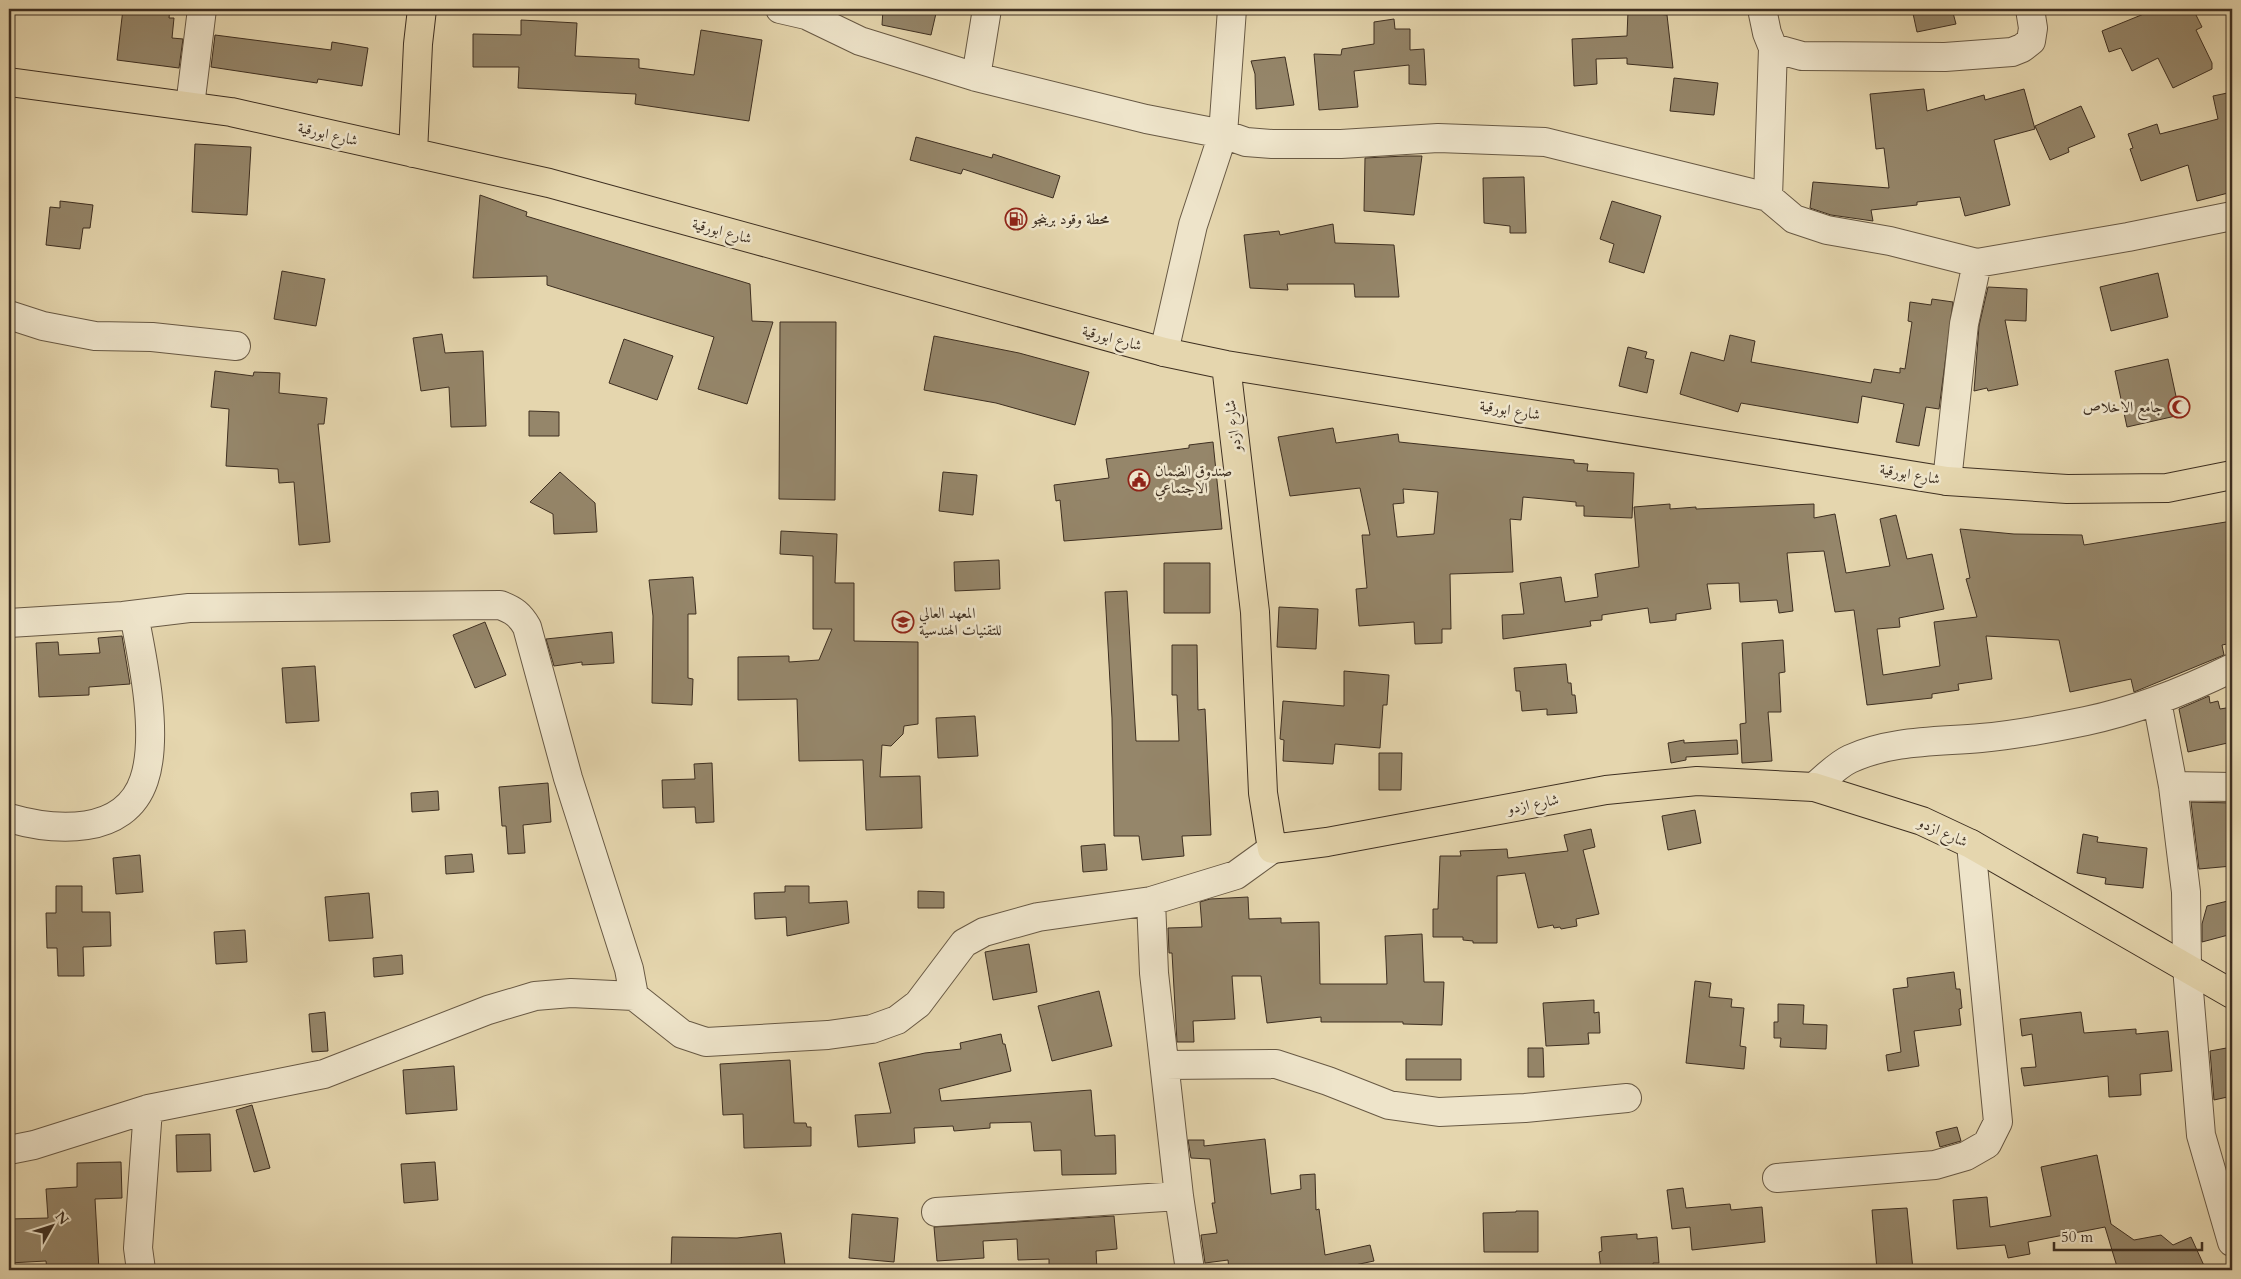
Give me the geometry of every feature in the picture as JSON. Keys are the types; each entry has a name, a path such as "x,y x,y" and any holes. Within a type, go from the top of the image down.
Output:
{"main road":[{"path":"413,153 418,44 422,9"},
{"name":"شارع ابورقية","path":"9,82 231,112 549,183 1164,352 1226,365 1947,481 2067,489 2167,488 2232,476"},
{"name":"شارع ازدو","path":"1226,365 1255,612 1263,793 1272,849 1327,842 1606,790 1697,782 1814,787 1922,821 1971,844 2232,994"}],"street":[{"path":"190,106 202,9"},
{"path":"780,9 806,15 860,41 976,77 1137,117 1223,134 1246,142 1342,144 1438,138 1545,142 1768,197 1794,219 1826,230 1890,241 1977,263 2146,234 2232,216"},
{"path":"976,77 987,9"},
{"path":"1164,352 1193,225 1223,134 1232,9"},
{"path":"1762,9 1767,33 1773,48 1768,197"},
{"path":"1773,48 1802,56 1945,57 2012,52 2022,48 2031,41 2034,28 2030,9"},
{"path":"1947,481 1964,324 1977,263"},
{"path":"9,315 43,326 95,336 152,337 236,346"},
{"path":"9,623 134,615 189,608 500,605 513,609 521,616 527,628 568,778 629,969 634,996"},
{"path":"9,818 32,825 59,828 98,824 120,813 132,802 144,781 150,718 134,615"},
{"path":"1814,787 1848,760 1870,752 1908,744 1983,738 2086,721 2191,689 2232,668"},
{"path":"2156,701 2173,786 2186,892 2187,967 2201,1135 2232,1242"},
{"path":"2173,786 2232,787"},
{"path":"1777,1178 1935,1165 1966,1156 1986,1144 1998,1122 1971,844"},
{"path":"9,1150 34,1145 148,1109 324,1074 488,1010 535,996 571,993 634,996 682,1034 706,1042 828,1035 872,1029 897,1020 918,1004 964,943 984,932 1038,917 1151,901 1236,875 1272,849"},
{"path":"1151,901 1154,973 1179,1196 1190,1270"},
{"path":"1165,1065 1276,1064 1328,1081 1389,1105 1439,1112 1525,1108 1627,1098"},
{"path":"141,1270 138,1248 148,1109"},
{"path":"936,1212 1179,1196"}],"building":[{"path":"123,9 170,9 169,18 174,18 172,38 183,39 179,68 117,60"},
{"path":"883,9 937,9 931,35 882,25"},
{"path":"1912,9 1952,9 1956,24 1917,32"},
{"path":"2156,9 2193,9 2202,27 2196,30 2212,63 2212,69 2173,88 2158,58 2132,71 2121,48 2109,52 2102,31"},
{"path":"1628,11 1667,15 1673,68 1627,64 1627,58 1596,59 1597,84 1574,86 1572,39 1627,36"},
{"path":"1394,19 1395,29 1410,29 1410,50 1424,49 1426,85 1409,84 1409,65 1354,71 1358,107 1319,110 1314,54 1341,55 1342,49 1374,44 1374,22"},
{"path":"521,20 577,23 575,56 639,59 639,68 694,75 701,30 762,40 749,121 635,104 636,94 518,88 519,67 473,67 473,34 521,35"},
{"path":"215,35 331,50 332,42 368,48 362,86 318,79 317,83 211,67"},
{"path":"1285,57 1294,105 1256,109 1255,74 1251,61"},
{"path":"1674,78 1718,83 1714,115 1670,111"},
{"path":"1924,89 1927,111 1984,95 1985,100 2024,89 2035,129 1994,140 2010,205 1965,216 1960,197 1917,202 1917,205 1871,210 1873,221 1831,215 1810,208 1813,182 1889,188 1884,148 1876,149 1870,94"},
{"path":"2232,92 2232,192 2197,201 2188,165 2141,181 2130,149 2133,148 2128,134 2157,124 2160,134 2218,119 2213,96"},
{"path":"2081,106 2095,137 2068,148 2069,152 2050,160 2035,126"},
{"path":"916,137 992,158 993,154 1060,176 1053,198 963,169 961,174 910,160"},
{"path":"195,144 251,147 247,215 192,212"},
{"path":"1422,156 1414,215 1364,211 1365,158"},
{"path":"1524,177 1526,233 1510,233 1510,226 1484,223 1483,178"},
{"path":"480,195 527,212 526,216 750,284 752,321 773,322 747,404 698,389 714,337 547,285 547,276 473,278"},
{"path":"60,201 93,205 90,228 83,228 80,249 46,245 50,207 60,208"},
{"path":"1612,201 1661,216 1644,273 1609,262 1614,244 1600,239"},
{"path":"1333,224 1335,243 1394,245 1399,297 1355,297 1354,284 1287,284 1288,290 1250,288 1244,235 1279,231 1280,235"},
{"path":"282,271 325,279 316,326 274,319"},
{"path":"2158,273 2168,317 2111,331 2100,287"},
{"path":"1988,287 2027,289 2026,321 2005,320 2018,385 1988,391 1987,388 1974,391 1979,326"},
{"path":"1932,299 1953,302 1939,409 1926,407 1919,446 1896,442 1904,404 1862,396 1858,423 1741,403 1738,412 1680,394 1691,352 1724,361 1730,335 1755,341 1751,362 1871,383 1874,369 1900,373 1900,368 1905,369 1912,322 1908,321 1910,302 1931,305"},
{"path":"780,322 836,322 835,500 779,499"},
{"path":"442,334 445,353 483,351 486,426 451,427 449,387 421,391 413,338"},
{"path":"934,336 1019,353 1089,372 1075,425 996,403 924,390"},
{"path":"624,339 673,356 657,400 609,383"},
{"path":"1628,347 1647,352 1645,358 1654,360 1647,393 1619,386"},
{"path":"2168,359 2180,415 2127,427 2115,371"},
{"path":"215,371 253,376 254,372 280,373 279,393 327,398 324,424 318,424 330,542 299,545 294,482 279,483 278,469 226,466 229,409 211,407"},
{"path":"529,411 559,412 559,436 529,436"},
{"path":"1333,428 1336,443 1398,434 1399,442 1574,460 1574,463 1588,464 1587,471 1634,473 1632,518 1584,516 1584,506 1576,506 1576,502 1523,497 1521,520 1510,519 1513,572 1450,574 1451,629 1442,629 1442,643 1415,644 1414,622 1359,626 1356,589 1367,588 1362,535 1370,535 1360,488 1290,496 1278,437","holes":["1403,489 1438,492 1434,534 1397,537 1393,504 1404,503"]},
{"path":"1213,442 1222,529 1064,541 1060,500 1056,501 1054,485 1109,478 1106,459 1189,448 1189,445"},
{"path":"560,472 595,503 597,532 554,534 553,514 530,502"},
{"path":"943,472 977,475 973,515 939,511"},
{"path":"1670,504 1670,509 1696,507 1696,509 1814,504 1814,518 1835,514 1846,573 1890,566 1880,519 1896,515 1907,559 1932,554 1944,609 1899,618 1900,627 1877,629 1883,675 1940,666 1934,622 1977,617 1966,579 1970,578 1960,529 2014,534 2082,535 2084,545 2232,521 2232,643 2222,645 2224,655 2134,692 2131,679 2070,692 2059,640 1986,636 1992,679 1958,684 1959,690 1932,694 1932,698 1867,705 1854,610 1835,612 1824,551 1787,553 1793,611 1779,613 1777,600 1740,602 1739,583 1707,584 1711,609 1676,614 1676,620 1650,623 1648,608 1602,615 1602,620 1590,621 1591,626 1503,639 1502,615 1524,614 1520,583 1561,577 1565,602 1598,597 1595,574 1639,567 1634,507"},
{"path":"781,531 837,534 835,583 854,583 854,641 918,642 918,724 904,726 903,734 891,746 882,745 880,777 920,776 922,828 866,830 863,760 799,761 797,699 738,700 738,657 789,656 789,662 819,660 832,629 813,629 813,556 780,554"},
{"path":"999,560 1000,589 955,591 954,562"},
{"path":"1164,563 1210,563 1210,613 1164,613"},
{"path":"693,577 696,614 688,614 688,678 693,679 692,705 652,703 653,616 649,580"},
{"path":"1127,591 1136,741 1179,741 1177,695 1172,695 1172,645 1197,645 1198,710 1205,709 1211,835 1182,836 1184,856 1142,860 1139,836 1114,836 1112,718 1105,592"},
{"path":"1279,607 1318,609 1316,649 1277,647"},
{"path":"485,622 506,675 475,688 453,635"},
{"path":"612,632 614,663 582,665 582,662 554,666 546,639"},
{"path":"122,636 130,684 89,687 89,695 39,697 36,643 58,642 59,655 100,653 98,638"},
{"path":"1783,640 1785,672 1779,673 1781,712 1768,712 1772,761 1742,763 1740,724 1746,723 1742,643"},
{"path":"1566,664 1568,683 1571,683 1572,695 1575,695 1577,713 1547,715 1547,709 1522,711 1520,691 1516,691 1514,668"},
{"path":"315,666 319,721 286,723 282,668"},
{"path":"1344,671 1389,675 1387,705 1383,705 1380,748 1335,744 1333,764 1283,761 1284,740 1280,739 1283,701 1344,706"},
{"path":"2209,696 2210,703 2218,701 2220,709 2232,707 2232,742 2188,752 2179,709"},
{"path":"975,716 978,756 938,758 936,718"},
{"path":"1684,740 1684,743 1737,740 1738,754 1686,757 1686,760 1671,763 1668,743"},
{"path":"1379,753 1402,753 1401,790 1379,790"},
{"path":"712,763 714,822 696,823 695,807 663,808 662,780 695,779 694,764"},
{"path":"548,783 551,822 523,825 525,853 508,854 506,826 502,826 499,787"},
{"path":"438,791 439,810 412,812 411,793"},
{"path":"2191,802 2232,803 2232,866 2199,869"},
{"path":"1695,810 1701,843 1668,850 1662,816"},
{"path":"1591,829 1595,847 1583,850 1599,914 1576,919 1577,926 1561,929 1560,927 1554,928 1553,925 1538,928 1525,873 1497,876 1497,943 1473,943 1473,941 1463,940 1463,937 1433,937 1433,909 1438,909 1440,856 1461,856 1460,851 1507,849 1508,858 1568,851 1564,835"},
{"path":"2083,834 2098,837 2097,842 2147,848 2143,888 2105,884 2106,878 2077,873"},
{"path":"1105,844 1107,870 1083,872 1081,846"},
{"path":"472,854 474,872 446,874 445,856"},
{"path":"140,855 143,892 116,894 113,858"},
{"path":"56,886 82,886 82,912 110,912 111,946 83,947 84,976 58,976 57,948 47,948 46,913 56,913"},
{"path":"785,886 809,886 809,903 847,901 849,923 787,936 786,917 755,919 754,893 785,892"},
{"path":"918,891 944,892 944,908 918,908"},
{"path":"369,893 373,938 329,941 325,897"},
{"path":"1248,897 1249,919 1281,918 1281,923 1319,922 1320,984 1387,984 1385,936 1422,934 1424,982 1444,982 1442,1025 1403,1024 1403,1022 1321,1022 1321,1017 1267,1023 1261,976 1232,976 1235,1019 1193,1021 1194,1042 1177,1042 1172,953 1169,953 1168,928 1202,927 1200,902 1210,899"},
{"path":"2232,900 2232,934 2202,942 2202,924 2207,906"},
{"path":"245,930 247,962 216,964 214,932"},
{"path":"1029,944 1037,992 993,1000 985,952"},
{"path":"402,955 403,974 374,977 373,958"},
{"path":"1954,972 1956,989 1960,989 1962,1008 1959,1009 1961,1025 1914,1031 1919,1066 1888,1071 1886,1055 1901,1052 1893,989 1908,987 1907,978"},
{"path":"1695,981 1711,983 1709,997 1732,999 1731,1007 1744,1008 1740,1046 1746,1047 1744,1069 1686,1063"},
{"path":"1099,991 1112,1046 1052,1061 1038,1006"},
{"path":"1594,1000 1594,1013 1599,1012 1600,1033 1588,1033 1589,1044 1546,1046 1543,1003"},
{"path":"1778,1004 1804,1005 1803,1024 1827,1025 1826,1049 1780,1047 1781,1038 1774,1038 1774,1022 1778,1022"},
{"path":"325,1012 328,1051 312,1052 309,1014"},
{"path":"2081,1012 2084,1033 2136,1029 2136,1034 2168,1031 2172,1071 2140,1074 2141,1095 2109,1097 2108,1076 2024,1086 2021,1068 2036,1067 2032,1034 2022,1036 2020,1019"},
{"path":"1001,1034 1011,1071 939,1089 941,1101 1091,1090 1095,1136 1115,1135 1116,1174 1062,1175 1061,1150 1034,1151 1031,1122 990,1123 990,1128 954,1131 953,1126 914,1128 915,1143 858,1147 855,1115 891,1113 879,1063 925,1053 961,1049 960,1043"},
{"path":"2232,1047 2232,1096 2214,1100 2210,1051"},
{"path":"1528,1048 1543,1048 1544,1077 1528,1077"},
{"path":"1406,1059 1461,1059 1461,1080 1406,1080"},
{"path":"790,1060 794,1123 806,1123 807,1127 811,1127 811,1146 744,1148 743,1114 723,1115 720,1064"},
{"path":"454,1066 457,1110 406,1114 403,1070"},
{"path":"252,1105 270,1168 254,1172 236,1110"},
{"path":"1957,1127 1961,1141 1940,1147 1936,1132"},
{"path":"210,1134 211,1171 177,1172 176,1135"},
{"path":"1265,1139 1271,1194 1301,1189 1300,1175 1315,1174 1316,1210 1319,1209 1325,1255 1370,1245 1374,1261 1331,1270 1229,1270 1228,1260 1205,1263 1201,1235 1217,1233 1212,1203 1215,1203 1210,1159 1191,1158 1188,1140 1204,1140 1204,1146"},
{"path":"2097,1155 2111,1224 2134,1240 2161,1235 2173,1245 2191,1237 2206,1270 2118,1270 2105,1227 2028,1242 2030,1254 2008,1258 2005,1245 1957,1249 1953,1200 1987,1197 1990,1227 2051,1216 2041,1167"},
{"path":"121,1162 122,1198 95,1199 99,1270 47,1270 46,1261 9,1263 9,1219 48,1218 46,1189 77,1187 77,1163"},
{"path":"435,1162 438,1200 404,1203 401,1164"},
{"path":"1683,1188 1686,1208 1730,1204 1731,1210 1762,1207 1765,1242 1692,1250 1690,1227 1672,1229 1667,1190"},
{"path":"1907,1208 1913,1270 1877,1270 1872,1210"},
{"path":"1538,1211 1538,1252 1484,1252 1483,1213"},
{"path":"852,1214 898,1218 894,1262 849,1258"},
{"path":"1114,1216 1117,1249 1096,1251 1097,1270 1049,1270 1049,1259 1018,1260 1017,1239 983,1241 984,1258 937,1261 934,1227"},
{"path":"781,1233 785,1265 742,1270 671,1268 672,1237 737,1238"},
{"path":"1637,1234 1637,1239 1657,1237 1659,1263 1653,1263 1654,1270 1601,1270 1599,1252 1602,1251 1601,1237"}],"place":[{"name":"محطة وقود برينجو","path":"1016,219"},
{"name":"جامع الاخلاص","path":"2179,407"},
{"name":"صندوق الضمان الاجتماعي","path":"1139,480"},
{"name":"المعهد العالي للتقنيات الهندسية","path":"903,622"}]}
